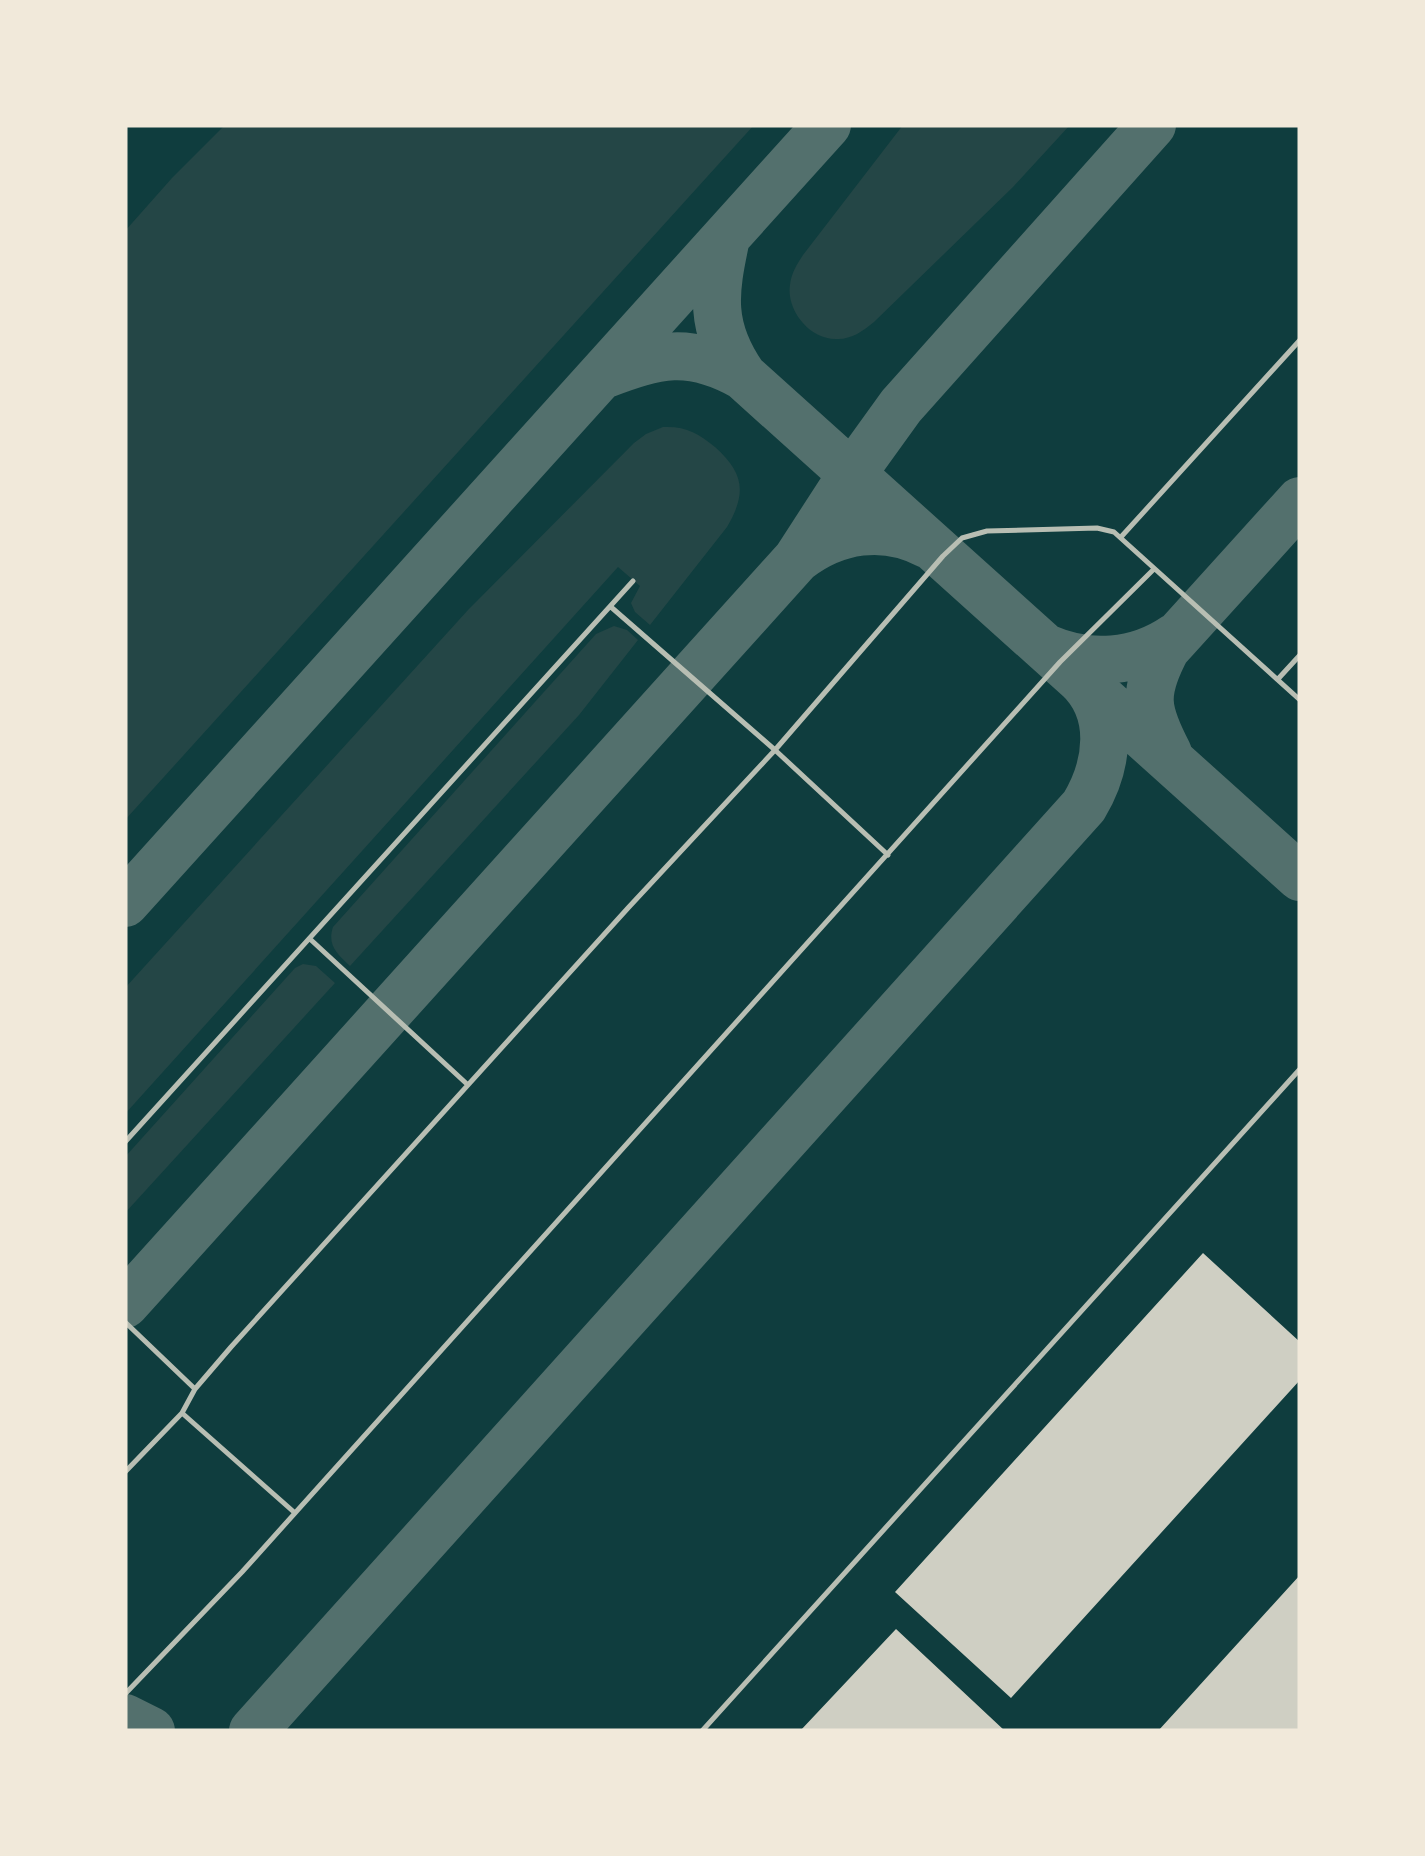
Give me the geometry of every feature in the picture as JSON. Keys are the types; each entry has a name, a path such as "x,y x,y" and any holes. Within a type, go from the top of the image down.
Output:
{"lane":[{"path":"1121,537 1300,340"},
{"path":"125,1472 182,1413 195,1388 775,750 962,538 987,531 1107,529 1121,537 1300,700"},
{"path":"125,1694 294,1513 1060,662 1153,570"},
{"path":"125,1142 633,581"},
{"path":"610,606 888,854"},
{"path":"1278,679 1300,655"},
{"path":"310,939 468,1084"},
{"path":"702,1731 1300,1069"},
{"path":"125,1322 195,1388"},
{"path":"182,1413 294,1513"}],"shaded area":[{"path":"225,125 754,125 125,820 125,231"},
{"path":"903,125 1070,125 1013,187 874,322 848,338 819,335 802,322 792,305 793,273"},
{"path":"663,427 697,434 732,466 740,494 727,527 650,625 631,603 640,586 618,567 125,1114 125,988 468,610 634,443"},
{"path":"614,626 627,630 638,640 579,715 350,966 332,944 333,927 596,634"},
{"path":"303,964 316,966 335,983 125,1213 125,1157 295,968"}],"building":[{"path":"1203,1253 1300,1342 1300,1380 1011,1698 895,1592"},
{"path":"1300,1575 1300,1731 1158,1731"},
{"path":"896,1629 1005,1731 800,1731"}],"taxiway":[{"path":"125,903 827,125"},
{"path":"125,1304 797,559 901,406 1152,125"},
{"path":"726,238 717,309 724,342 743,376 1300,877"},
{"path":"603,375 673,356 706,360 743,376"},
{"path":"1168,753 1150,701 1153,678 1166,649 1300,501"},
{"path":"797,559 828,541 861,532 895,533 929,545"},
{"path":"1046,648 1079,658 1112,659 1145,652 1175,637"},
{"path":"253,1731 1084,806 1099,774 1104,740 1098,706 1078,677"},
{"path":"125,1718 151,1731"}]}
